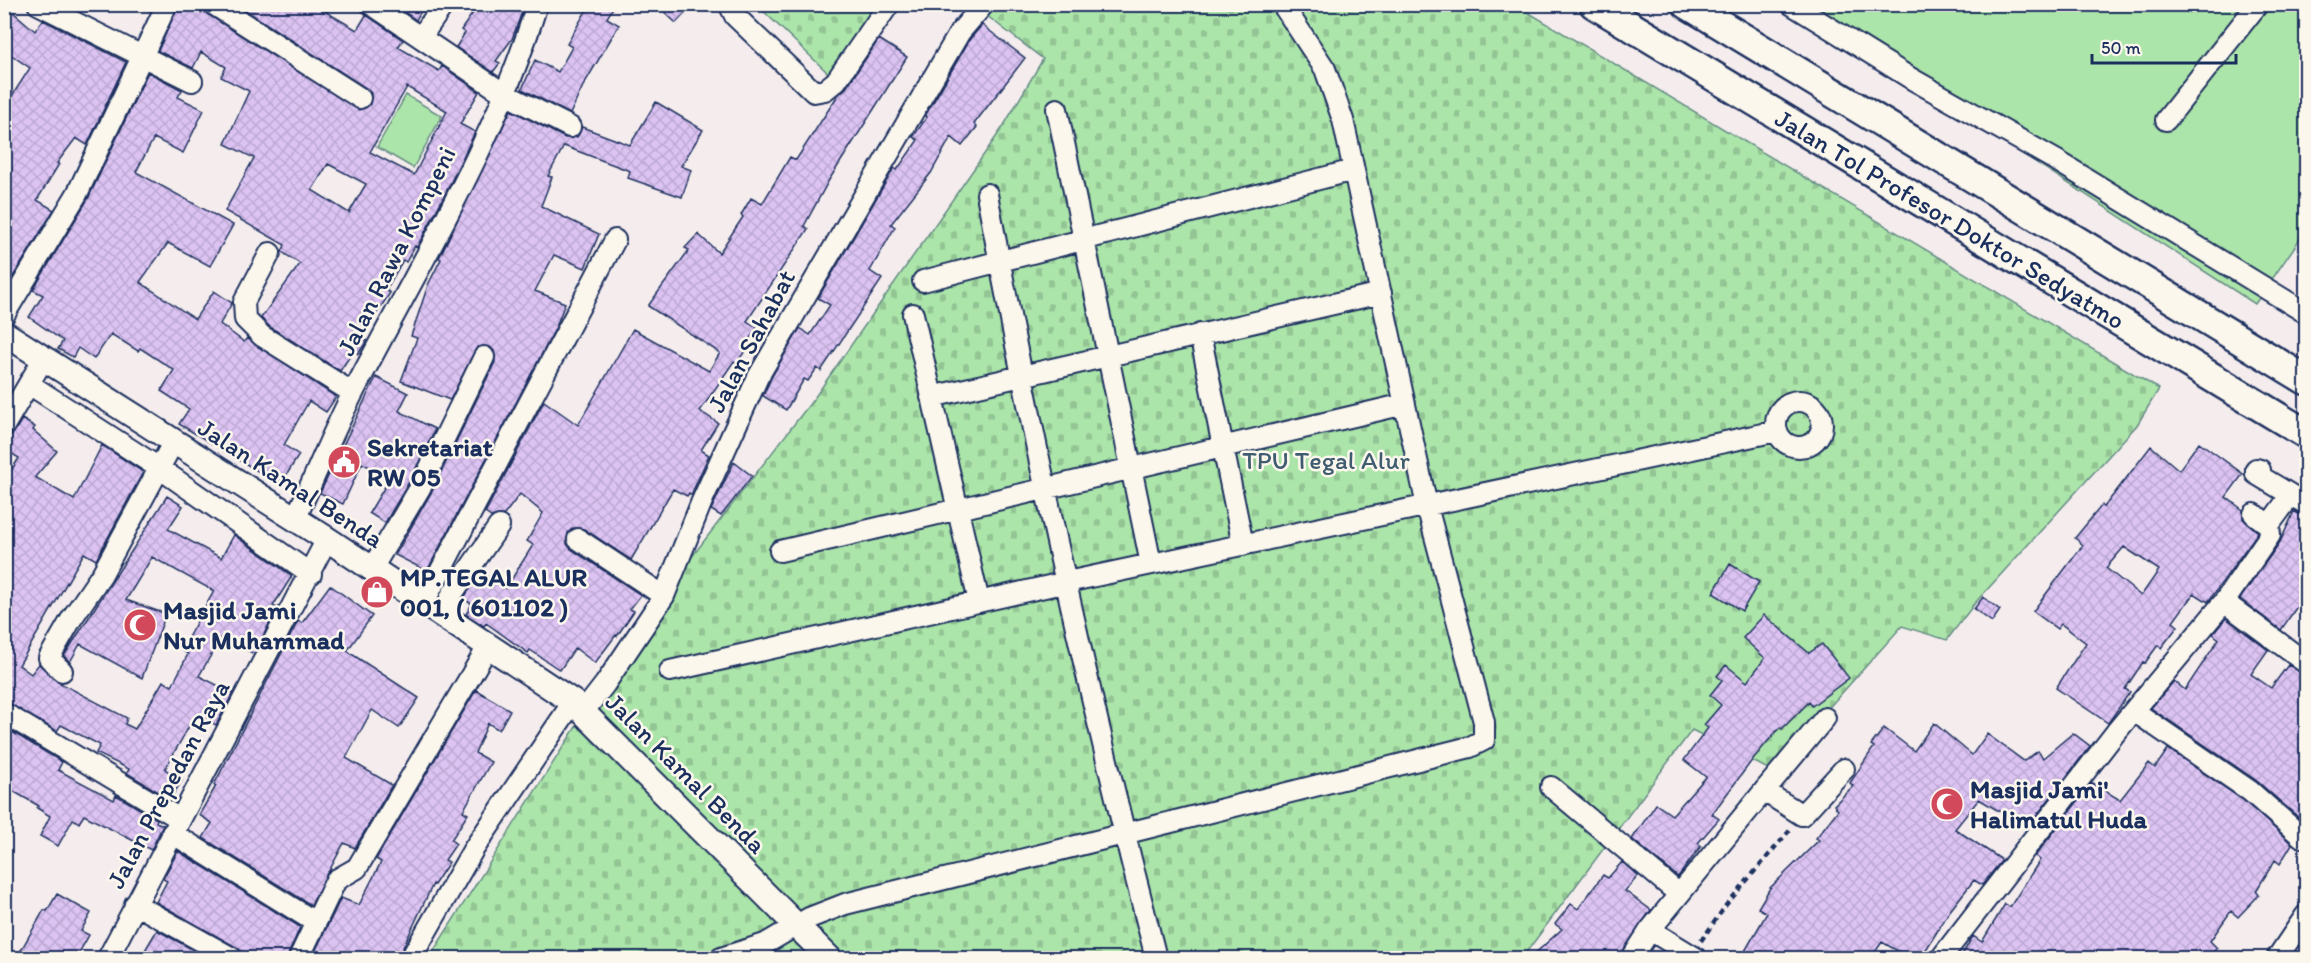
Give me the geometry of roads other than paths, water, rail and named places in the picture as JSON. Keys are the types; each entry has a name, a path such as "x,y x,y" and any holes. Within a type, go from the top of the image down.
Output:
{"highway":[{"name":"Jalan Tol Profesor Doktor Sedyatmo","path":"1594,4 2307,434"},
{"name":"Jalan Tol Profesor Doktor Sedyatmo","path":"1686,4 2307,380"}],"main road":[{"name":"Jalan Kamal Benda","path":"4,333 35,372 166,455 295,519 325,544 371,570 433,611 482,656 574,708 790,929 829,958"}],"street":[{"path":"38,4 192,81"},
{"path":"4,315 77,194 168,4"},
{"path":"213,4 360,98"},
{"path":"371,4 503,93 570,127"},
{"path":"421,37 444,4"},
{"name":"Jalan Rawa Kompeni","path":"295,519 353,393 453,202 528,36 537,4"},
{"path":"729,4 735,16 814,92 825,90 836,81 890,4"},
{"name":"Jalan Sahabat","path":"411,958 473,850 555,728 574,708 605,684 664,596 702,501 758,376 960,32 984,4"},
{"path":"721,958 765,944 790,929 844,904 1481,744 1485,734 1484,722 1427,507 1343,120 1325,69 1282,4"},
{"path":"1791,4 1912,79 2059,162 2307,313"},
{"path":"2166,120 2258,4"},
{"path":"1057,109 1151,564"},
{"path":"923,281 1354,170"},
{"path":"987,194 1046,489 1124,832 1156,958"},
{"path":"433,611 615,240"},
{"path":"270,253 244,302 245,319 262,336 353,393"},
{"path":"931,397 1381,293"},
{"path":"913,314 978,602"},
{"path":"1200,334 1243,545"},
{"path":"371,570 420,488 484,357"},
{"path":"4,426 35,372"},
{"path":"780,551 1405,404"},
{"path":"670,671 1067,582 1777,431"},
{"path":"62,671 49,658 72,618 102,574 166,455 313,570"},
{"path":"2260,470 2256,469 2256,474 2299,500"},
{"path":"1941,958 2134,711 2224,602 2270,535 2262,519 2299,500"},
{"path":"433,611 452,594 499,526"},
{"path":"578,539 664,596"},
{"name":"Jalan Prepedan Raya","path":"108,958 325,544"},
{"path":"2224,602 2307,663"},
{"path":"299,958 336,880 357,868 482,656"},
{"path":"2134,711 2250,791 2302,837"},
{"path":"4,712 315,922"},
{"path":"1632,958 1650,930 1825,718"},
{"path":"1764,791 1802,815 1844,769"},
{"path":"1551,787 1679,894"},
{"path":"135,904 232,958"},
{"path":"2277,958 2307,915"},
{"path":"1650,930 1693,957"}],"place":[{"name":"Sekretariat RW 05","path":"344,462"},
{"name":"MP.TEGAL ALUR 001, ( 601102 )","path":"377,592"},
{"name":"Masjid Jami Nur Muhammad","path":"140,625"},
{"name":"Masjid Jami' Halimatul Huda","path":"1947,804"}],"park label":[{"name":"TPU Tegal Alur","path":"1326,460"}]}
